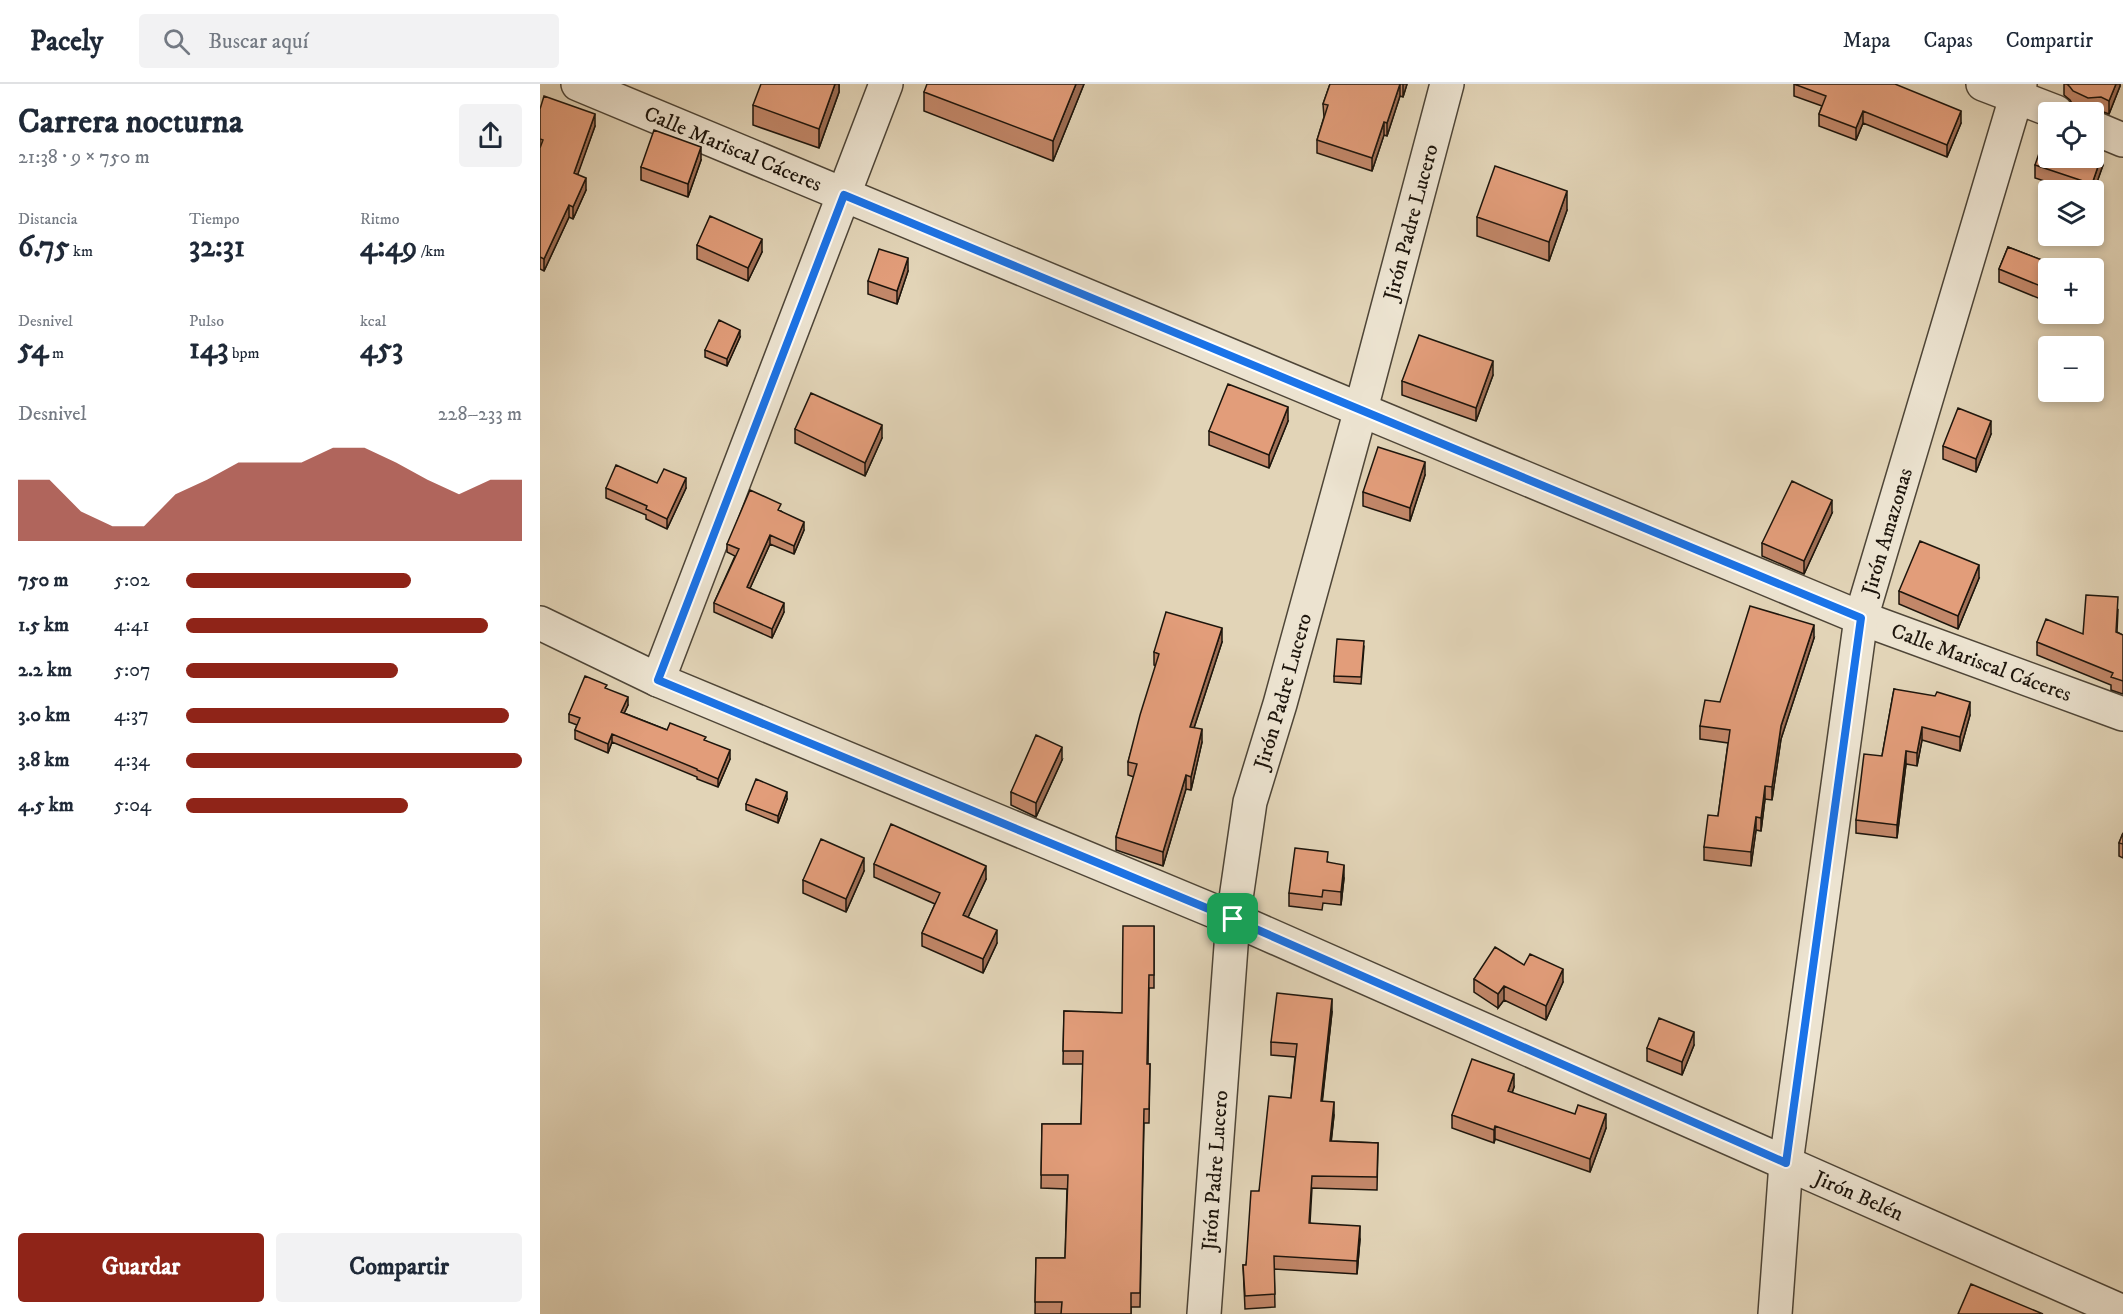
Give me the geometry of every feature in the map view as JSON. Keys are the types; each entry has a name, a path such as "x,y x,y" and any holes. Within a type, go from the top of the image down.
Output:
{"street":[{"name":"Calle Mariscal Cáceres","path":"578,84 1861,618 2123,714"},
{"path":"658,680 886,84"},
{"name":"Jirón Padre Lucero","path":"1204,1314 1233,919 1250,802 1280,704 1361,409 1447,84"},
{"path":"1983,84 2018,90 2039,102"},
{"name":"Jirón Amazonas","path":"1775,1314 1786,1163 1861,618 2018,90"},
{"path":"2104,132 2123,140"},
{"name":"Jirón Belén","path":"540,623 658,680 1233,919 2123,1312"}],"building":[{"path":"761,84 835,84 819,129 753,105"},
{"path":"927,84 1076,84 1053,141 924,92"},
{"path":"1330,84 1400,84 1372,158 1317,140 1328,105 1323,104"},
{"path":"1794,84 1895,84 1961,111 1947,145 1863,111 1856,128 1819,114 1826,96"},
{"path":"2067,84 2116,84 2109,101 2101,97 2088,98 2073,91"},
{"path":"544,96 595,114 574,173 586,178 573,207 569,205 544,259 540,257 540,148 543,140 540,139 540,109"},
{"path":"654,130 701,147 688,184 641,167"},
{"path":"1495,166 1567,191 1549,242 1477,217"},
{"path":"2044,168 2098,168 2093,180 2080,180"},
{"path":"710,216 762,239 748,268 697,245"},
{"path":"2008,247 2038,259 2038,285 1999,269"},
{"path":"879,249 908,258 897,291 868,281"},
{"path":"719,320 740,330 727,359 705,350"},
{"path":"1419,335 1493,361 1476,408 1402,381"},
{"path":"1228,384 1288,407 1269,455 1209,431"},
{"path":"811,393 882,425 865,463 795,429"},
{"path":"1958,408 1991,421 1976,459 1943,446"},
{"path":"1378,447 1425,462 1410,508 1363,492"},
{"path":"616,465 657,483 664,469 686,478 667,519 646,509 647,506 606,488"},
{"path":"1792,481 1832,500 1804,561 1762,543"},
{"path":"750,490 781,504 778,510 804,522 794,546 770,535 747,587 784,603 772,629 714,603 739,549 727,544"},
{"path":"1920,541 1979,565 1958,616 1899,591"},
{"path":"2086,595 2118,597 2116,632 2123,635 2123,681 2111,677 2113,673 2037,642 2046,619 2083,634"},
{"path":"1750,606 1814,625 1781,726 1772,787 1765,786 1761,818 1756,817 1751,852 1704,847 1708,815 1718,816 1730,730 1700,726 1705,700 1720,702"},
{"path":"1166,612 1222,628 1190,727 1202,729 1191,777 1186,775 1163,852 1116,837 1137,764 1128,762 1159,654 1154,652"},
{"path":"1337,639 1364,641 1361,677 1334,676"},
{"path":"585,676 607,685 605,688 628,697 621,712 667,730 670,723 706,737 704,740 730,750 718,779 612,734 608,744 575,730 580,718 569,714"},
{"path":"1894,689 1935,696 1937,692 1970,702 1960,737 1922,727 1917,753 1906,751 1897,825 1856,820 1864,754 1882,756"},
{"path":"1036,735 1062,747 1036,803 1011,792"},
{"path":"756,779 787,792 778,816 746,804"},
{"path":"891,824 986,866 963,915 997,930 983,959 922,933 940,893 874,864"},
{"path":"821,839 864,858 846,899 803,880"},
{"path":"1295,848 1328,852 1327,862 1344,865 1341,892 1323,890 1322,897 1289,893"},
{"path":"1123,926 1154,926 1154,975 1149,975 1147,1064 1150,1064 1149,1109 1144,1109 1140,1293 1131,1293 1131,1314 1061,1314 1062,1302 1035,1302 1036,1258 1065,1258 1068,1175 1041,1175 1042,1124 1081,1124 1083,1051 1063,1051 1064,1011 1122,1013"},
{"path":"1495,947 1524,965 1530,954 1563,969 1546,1006 1504,986 1498,994 1474,979"},
{"path":"1277,993 1332,999 1321,1101 1334,1102 1330,1141 1378,1143 1377,1177 1312,1176 1309,1223 1360,1226 1357,1261 1274,1256 1275,1294 1245,1296 1243,1265 1246,1265 1251,1191 1259,1191 1269,1096 1291,1098 1297,1044 1271,1042"},
{"path":"1659,1018 1694,1032 1682,1062 1647,1048"},
{"path":"1472,1059 1514,1074 1508,1091 1575,1114 1578,1105 1606,1114 1590,1159 1495,1126 1494,1130 1452,1115"},
{"path":"1971,1284 2043,1314 1958,1314"}],"route":[{"path":"844,195 1861,618 1786,1163 1233,919 658,680 844,195"}]}
